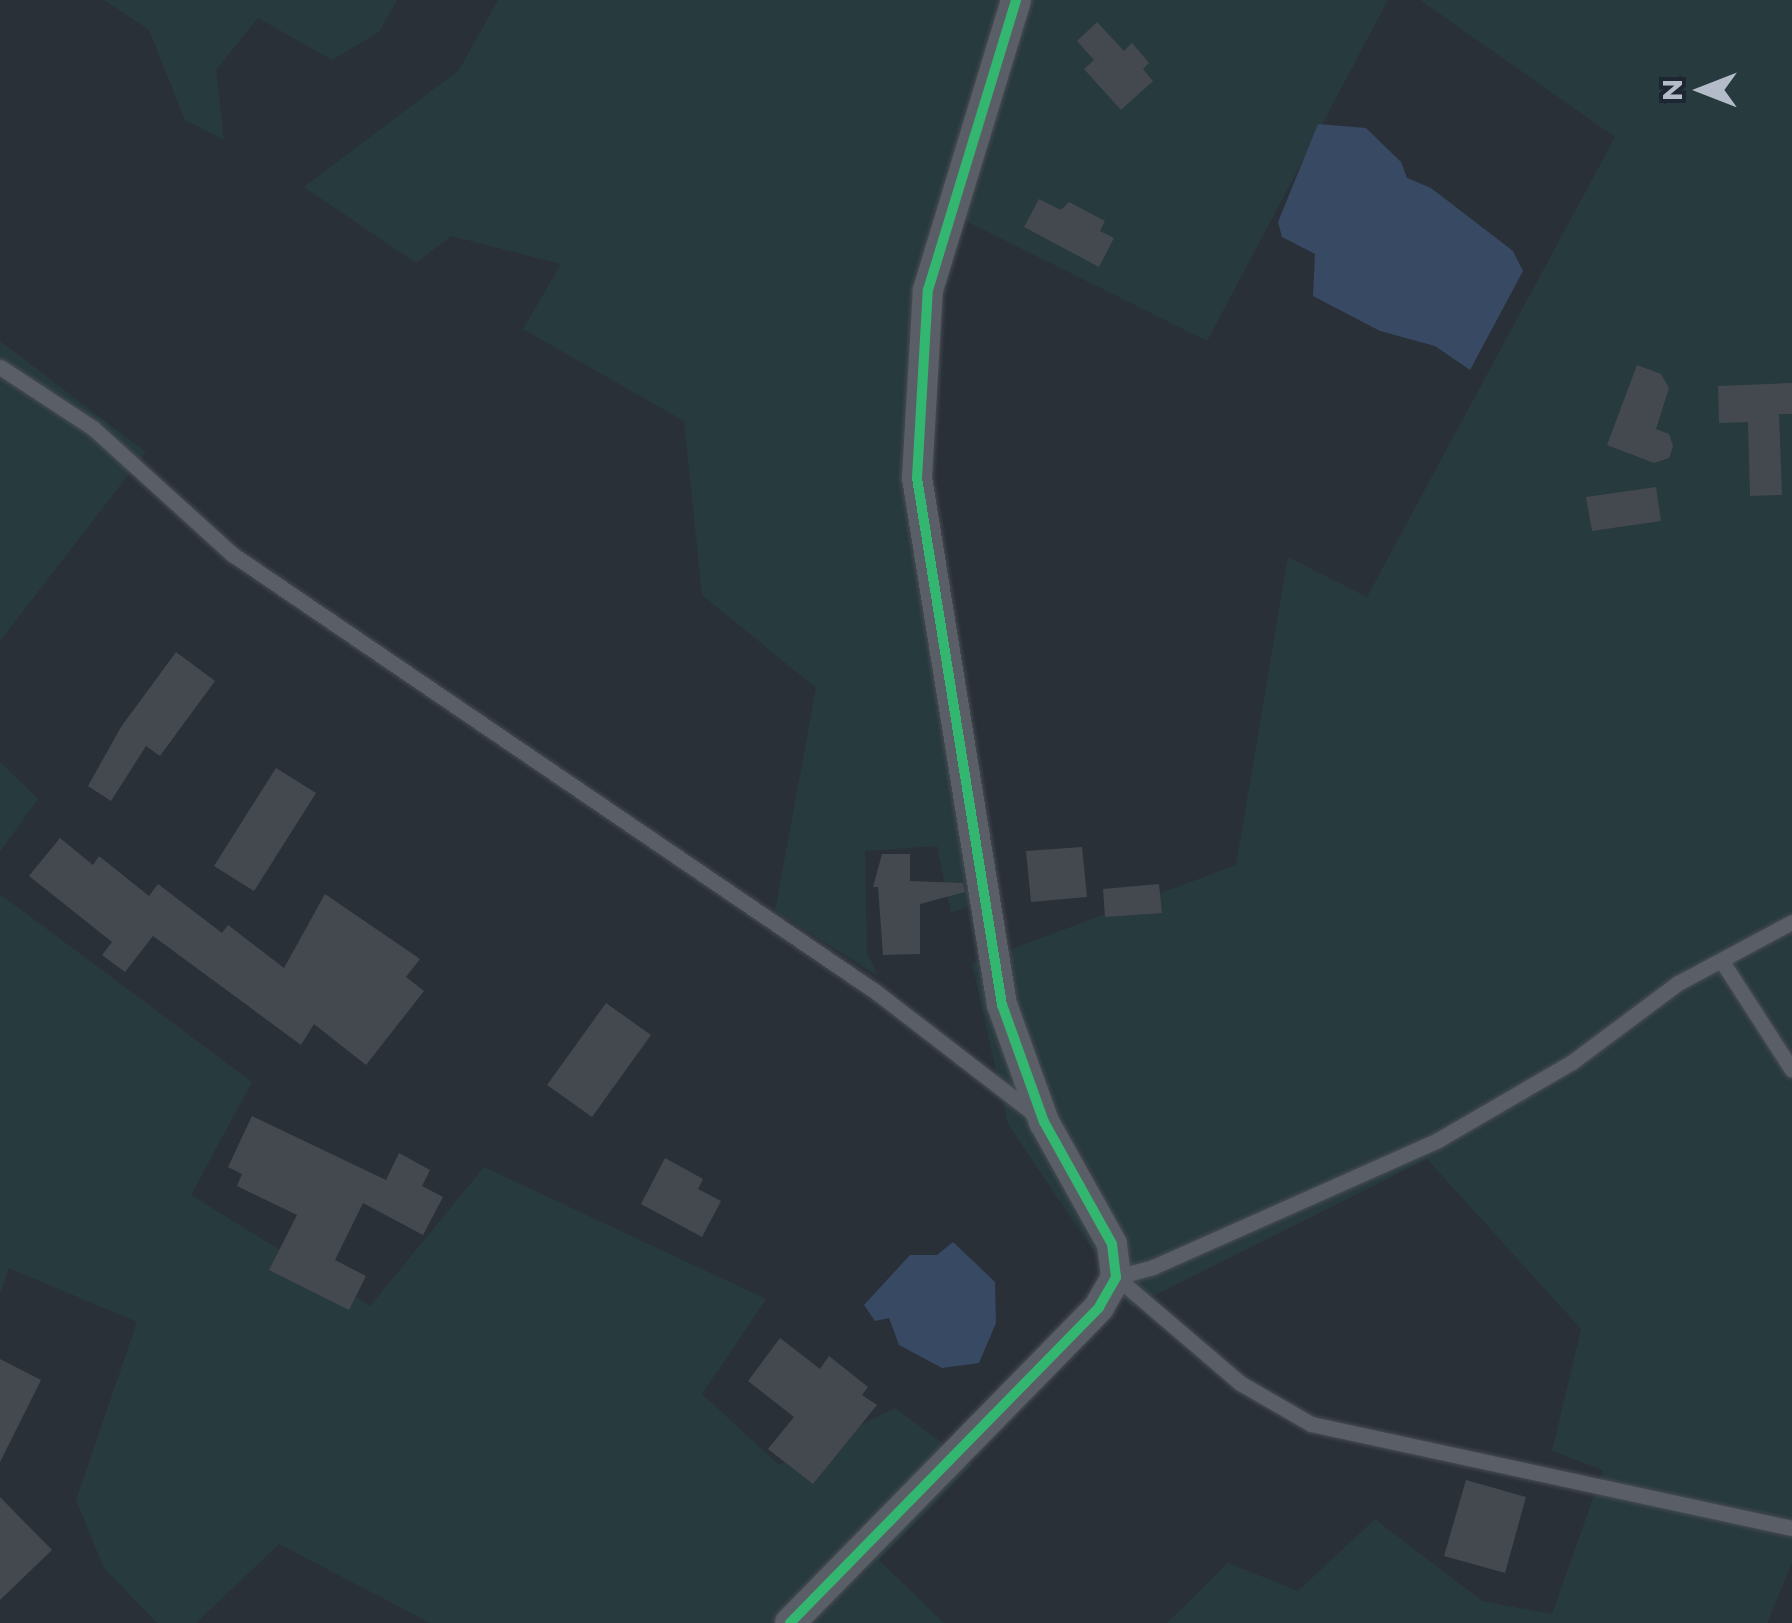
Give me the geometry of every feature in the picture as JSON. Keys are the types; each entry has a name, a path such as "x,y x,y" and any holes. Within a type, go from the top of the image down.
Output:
{"street":[{"path":"790,1623 1100,1307 1116,1277 1112,1244 1044,1122 1002,1004 916,478 928,290 1016,0"}],"lane":[{"path":"0,367 93,428 232,554 876,992 1044,1122"},
{"path":"1116,1277 1153,1267 1438,1140 1572,1062 1678,982 1722,963 1792,922"},
{"path":"1722,963 1792,1070"},
{"path":"1116,1277 1240,1383 1312,1424 1792,1528"}],"green space":[{"path":"104,0 397,0 379,32 332,60 258,18 216,70 224,140 185,120 149,30"},
{"path":"498,0 1388,0 1207,341 962,219 920,288 909,478 973,904 951,913 937,846 865,851 867,953 878,976 775,911 816,688 702,595 684,421 523,329 561,264 451,236 416,263 304,187 459,70"},
{"path":"1420,0 1792,0 1792,1563 1767,1623 1167,1623 1228,1563 1298,1591 1375,1519 1482,1601 1552,1614 1603,1470 1552,1451 1581,1329 1427,1159 1131,1307 1008,1124 972,964 1236,865 1288,557 1367,597 1615,137"},
{"path":"0,341 146,452 0,641"},
{"path":"0,762 38,799 0,852"},
{"path":"0,894 252,1082 191,1195 370,1306 484,1167 766,1299 702,1394 779,1465 895,1408 972,1465 879,1560 944,1623 430,1623 279,1544 196,1623 157,1623 104,1568 76,1500 137,1322 9,1268 0,1295"}],"water":[{"path":"1318,124 1366,128 1401,162 1407,178 1431,188 1513,251 1523,271 1470,370 1435,346 1380,331 1313,296 1315,254 1282,237 1278,222"},
{"path":"953,1242 995,1282 996,1323 979,1363 942,1368 899,1345 889,1318 875,1321 864,1305 910,1255 937,1255"}],"building":[{"path":"1097,22 1124,51 1132,43 1149,63 1143,69 1153,81 1121,110 1084,69 1094,60 1077,41"},
{"path":"1039,199 1061,210 1069,202 1105,221 1100,231 1114,238 1099,267 1024,227"},
{"path":"1637,365 1661,374 1669,388 1656,429 1669,434 1673,446 1669,458 1654,463 1607,445"},
{"path":"1792,383 1792,414 1779,414 1782,495 1750,496 1748,422 1719,423 1718,386"},
{"path":"1656,487 1661,521 1592,531 1586,497"},
{"path":"176,652 215,681 160,756 146,746 111,801 88,786 121,727"},
{"path":"276,768 316,793 254,891 214,866"},
{"path":"60,838 93,865 99,856 149,896 158,884 222,933 228,925 284,968 325,894 420,959 406,977 424,991 366,1065 314,1024 301,1045 153,936 125,972 102,955 112,942 29,876"},
{"path":"1082,847 1087,897 1031,902 1026,851"},
{"path":"882,854 910,854 910,881 963,883 965,892 920,904 920,954 883,955 878,887 873,887"},
{"path":"1159,884 1162,913 1105,917 1103,889"},
{"path":"606,1003 651,1035 592,1117 547,1085"},
{"path":"252,1116 386,1180 399,1153 430,1170 422,1186 443,1197 423,1235 363,1203 335,1260 366,1276 349,1310 269,1270 297,1215 237,1186 242,1174 228,1167"},
{"path":"665,1158 703,1179 698,1189 721,1201 702,1237 641,1204"},
{"path":"780,1338 820,1369 829,1356 868,1387 862,1395 877,1405 813,1484 768,1449 794,1417 748,1381"},
{"path":"0,1359 41,1380 0,1462"},
{"path":"1466,1480 1526,1497 1505,1573 1444,1556"},
{"path":"0,1497 52,1550 0,1600"}],"cycle path":[{"path":"790,1623 1099,1307 1116,1277 1112,1244 1044,1122 1002,1005 917,478 928,290 1016,0"}]}
